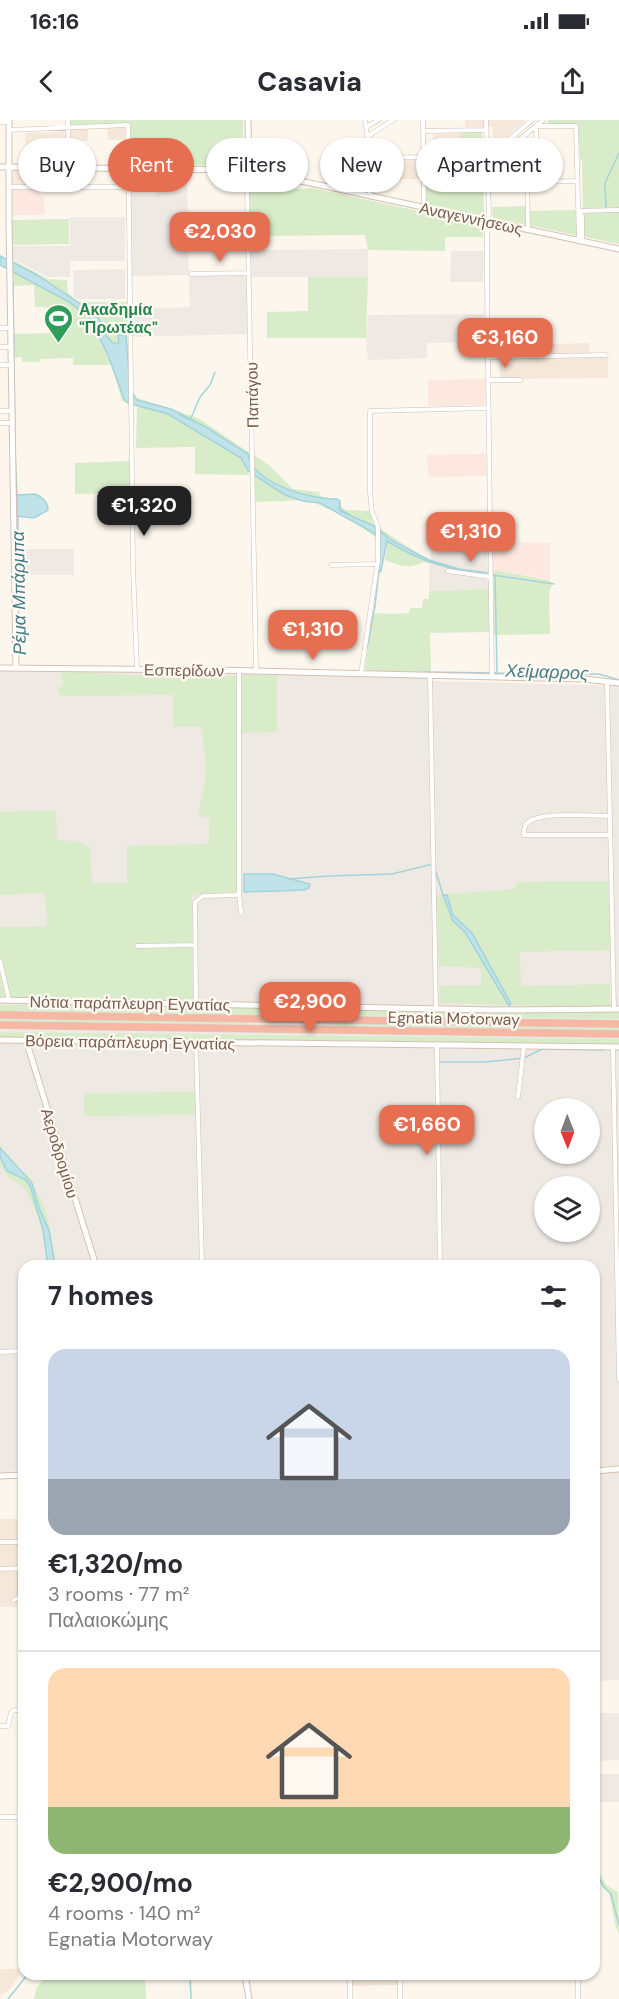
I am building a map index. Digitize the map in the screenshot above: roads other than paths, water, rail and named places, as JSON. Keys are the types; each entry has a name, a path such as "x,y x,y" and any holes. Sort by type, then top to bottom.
{"highway":[{"name":"Egnatia Motorway","path":"0,1015 619,1024"},
{"name":"Egnatia Motorway","path":"0,1025 619,1034"}],"street":[{"path":"68,120 68,138"},
{"name":"Παπάγου","path":"248,120 248,138"},
{"path":"366,120 368,136 393,120"},
{"path":"366,128 378,120"},
{"path":"423,120 423,138"},
{"path":"486,120 487,138"},
{"path":"511,138 532,120"},
{"path":"522,138 543,120"},
{"path":"0,122 9,121 10,130 9,270 16,668"},
{"path":"10,130 128,125 128,138"},
{"path":"536,126 577,127 579,211 582,216 580,241"},
{"path":"536,126 536,138"},
{"path":"423,131 487,129"},
{"name":"Αναγεννήσεως","path":"0,167 18,167"},
{"path":"563,181 578,181"},
{"name":"Αναγεννήσεως","path":"308,183 619,249"},
{"path":"9,187 108,187"},
{"path":"128,192 133,405 133,568 137,669"},
{"name":"Παπάγου","path":"247,192 256,671"},
{"path":"370,192 370,196"},
{"path":"424,192 424,208"},
{"path":"488,192 489,222 486,237 492,678"},
{"path":"527,192 528,230"},
{"path":"579,211 619,210"},
{"path":"191,274 249,273"},
{"path":"0,328 11,328"},
{"path":"0,347 12,347"},
{"path":"488,357 606,355"},
{"path":"0,365 12,365"},
{"path":"489,380 521,380"},
{"path":"361,674 377,564 378,537 378,527 372,512 371,501 370,411 489,408"},
{"path":"0,411 12,411"},
{"path":"0,423 12,423"},
{"path":"332,565 377,564"},
{"path":"448,571 490,577"},
{"name":"Εσπερίδων","path":"0,668 430,675 591,679 619,683"},
{"path":"239,671 239,893 241,913"},
{"path":"430,675 436,1009"},
{"path":"607,681 616,1009"},
{"path":"610,816 544,816 530,821 524,828 524,835 610,835"},
{"path":"196,1004 194,908 196,900 203,896 239,893"},
{"path":"137,946 195,945"},
{"path":"0,961 9,1000"},
{"name":"Νότια παράπλευρη Εγνατίας","path":"0,1000 436,1009 616,1009"},
{"name":"Βόρεια παράπλευρη Εγνατίας","path":"0,1040 616,1047"},
{"name":"Αεροδρομίου","path":"26,1040 94,1260"},
{"path":"196,1043 202,1260"},
{"path":"437,1046 441,1260"},
{"path":"518,1097 524,1046"},
{"path":"616,1047 619,1379"},
{"path":"0,1352 18,1351"},
{"path":"600,1470 619,1469"},
{"path":"0,1476 18,1475"},
{"path":"0,1542 18,1542"},
{"path":"0,1569 18,1568"},
{"path":"14,1600 18,1598"},
{"path":"0,1726 8,1726 11,1713 18,1710"},
{"path":"0,1817 18,1817"},
{"path":"246,1980 249,1999"},
{"path":"350,1980 350,1999"},
{"path":"400,1980 400,1999"},
{"path":"578,1980 578,1999"}],"water":[{"path":"0,256 37,275 97,315 107,337 113,343 119,343 118,335 126,335 130,389 137,400 171,409 206,427 248,454 252,465 272,482 314,497 337,499 340,501 340,511 376,527 391,540 429,560 459,569 488,573 461,570 435,564 387,541 381,571 378,573 379,536 320,503 303,501 285,495 248,471 241,458 168,414 128,403 124,399 108,355 90,318 69,302 0,265"},
{"path":"35,494 44,500 48,510 34,518 17,516 17,495"},
{"path":"244,874 273,874 310,884 309,888 304,890 244,892"},
{"path":"443,895 447,895 453,915 472,933 511,1004 509,1006 465,932 453,921"},
{"path":"0,1148 32,1183 39,1208 49,1230 54,1260 47,1260 43,1230 30,1186 26,1180 7,1171 0,1157"}],"waterway":[{"path":"606,208 605,183 619,153"},
{"name":"Ρέμα Μπάρμπα","path":"13,284 15,441"},
{"path":"191,418 215,372"},
{"path":"180,415 195,422"},
{"name":"Ρέμα Μπάρμπα","path":"15,451 17,495"},
{"path":"338,508 350,515"},
{"name":"Ρέμα Μπάρμπα","path":"18,516 18,646"},
{"name":"Ρέμα Μπάρμπα","path":"367,648 379,570"},
{"path":"493,575 554,584"},
{"name":"Χείμαρρος","path":"495,575 497,673 599,674 619,680"},
{"path":"424,672 497,673"},
{"name":"Ρέμα Μπάρμπα","path":"289,879 392,874 433,864"},
{"name":"Ρέμα Μπάρμπα","path":"435,869 443,895"},
{"name":"Ρέμα Μπάρμπα","path":"439,1062 485,1062 524,1058 542,1049 604,1050"},
{"name":"Ρέμα Μπάρμπα","path":"600,1880 611,1894 619,1925"},
{"path":"8,1999 23,1980"},
{"path":"190,1980 191,1999"}],"place":[{"name":"Ακαδημία \"Πρωτέας\"","path":"58,344"}]}
